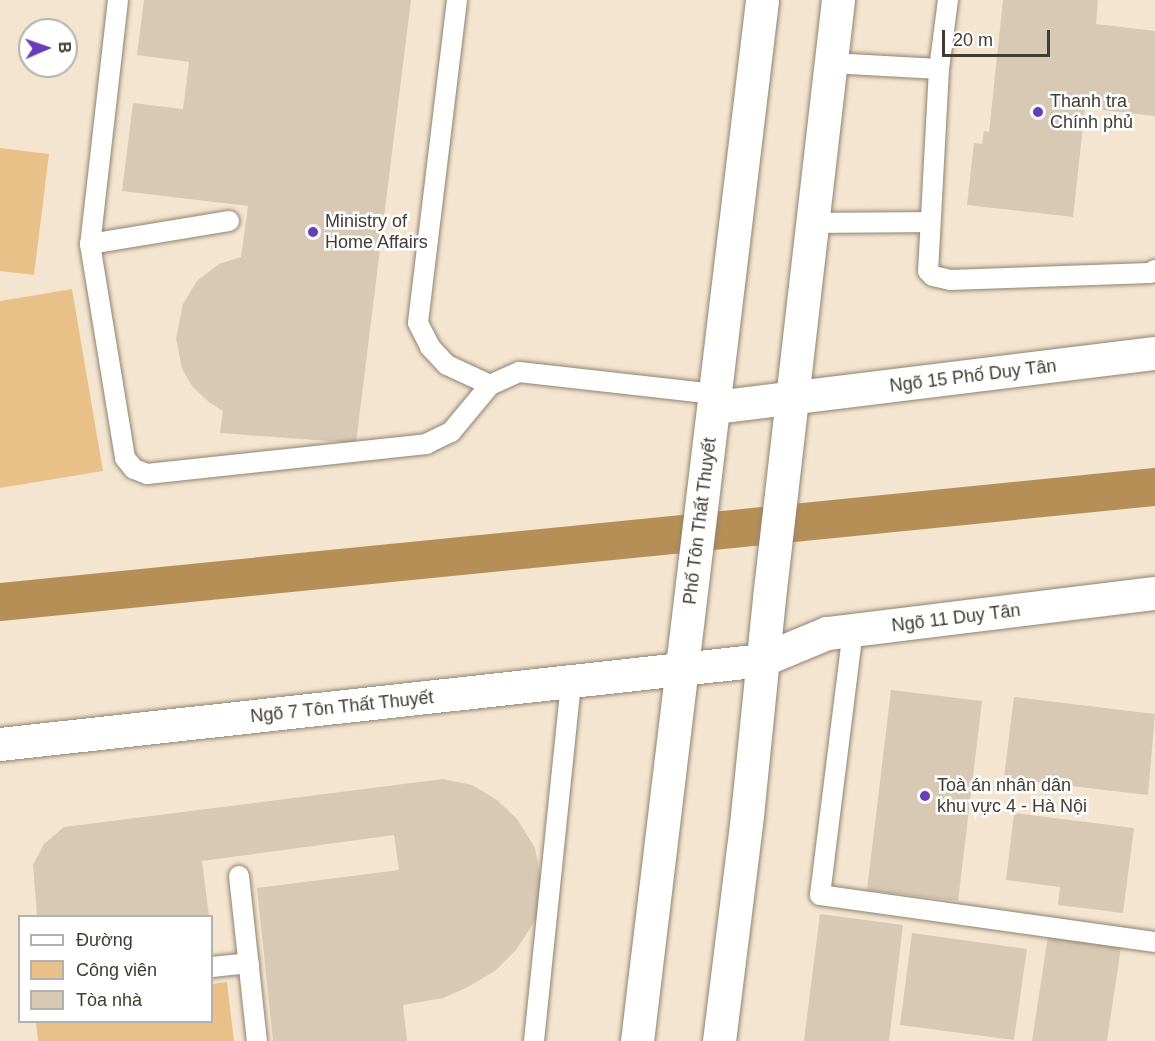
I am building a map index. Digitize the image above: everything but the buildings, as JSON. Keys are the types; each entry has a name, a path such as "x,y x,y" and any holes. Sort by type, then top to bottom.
{"main road":[{"name":"Phố Tôn Thất Thuyết","path":"637,1041 762,0"},
{"path":"719,1041 747,815 762,660 838,0"},
{"name":"Ngõ 15 Phố Duy Tân","path":"714,400 792,399 1155,353"},
{"name":"Ngõ 11 Duy Tân","path":"683,669 762,660 827,633 1155,593"},
{"name":"Ngõ 7 Tôn Thất Thuyết","path":"0,744 683,669"}],"lane":[{"path":"118,0 90,244 125,458 134,470 147,474 426,444 451,432 490,385 519,372 714,400"},
{"path":"457,0 418,324 430,347 447,365 490,385"},
{"path":"948,0 939,69 928,271 939,279 1150,273 1155,270"},
{"path":"831,63 939,69"},
{"path":"90,244 229,221"},
{"path":"813,224 930,222"},
{"path":"853,630 820,895 1155,942"},
{"path":"534,1041 571,683"},
{"path":"239,876 257,1041"},
{"path":"213,967 249,963"}],"green space":[{"path":"0,148 49,154 34,275 0,271"},
{"path":"72,289 103,471 0,488 0,301"},
{"path":"227,982 234,1041 38,1041 36,1023 213,1023 213,984"}],"waterway":[{"path":"0,602 1155,487"}],"place":[{"name":"Thanh tra Chính phủ","path":"1038,112"},
{"name":"Ministry of Home Affairs","path":"313,232"},
{"name":"Toà án nhân dân khu vực 4 - Hà Nội","path":"925,796"}]}
